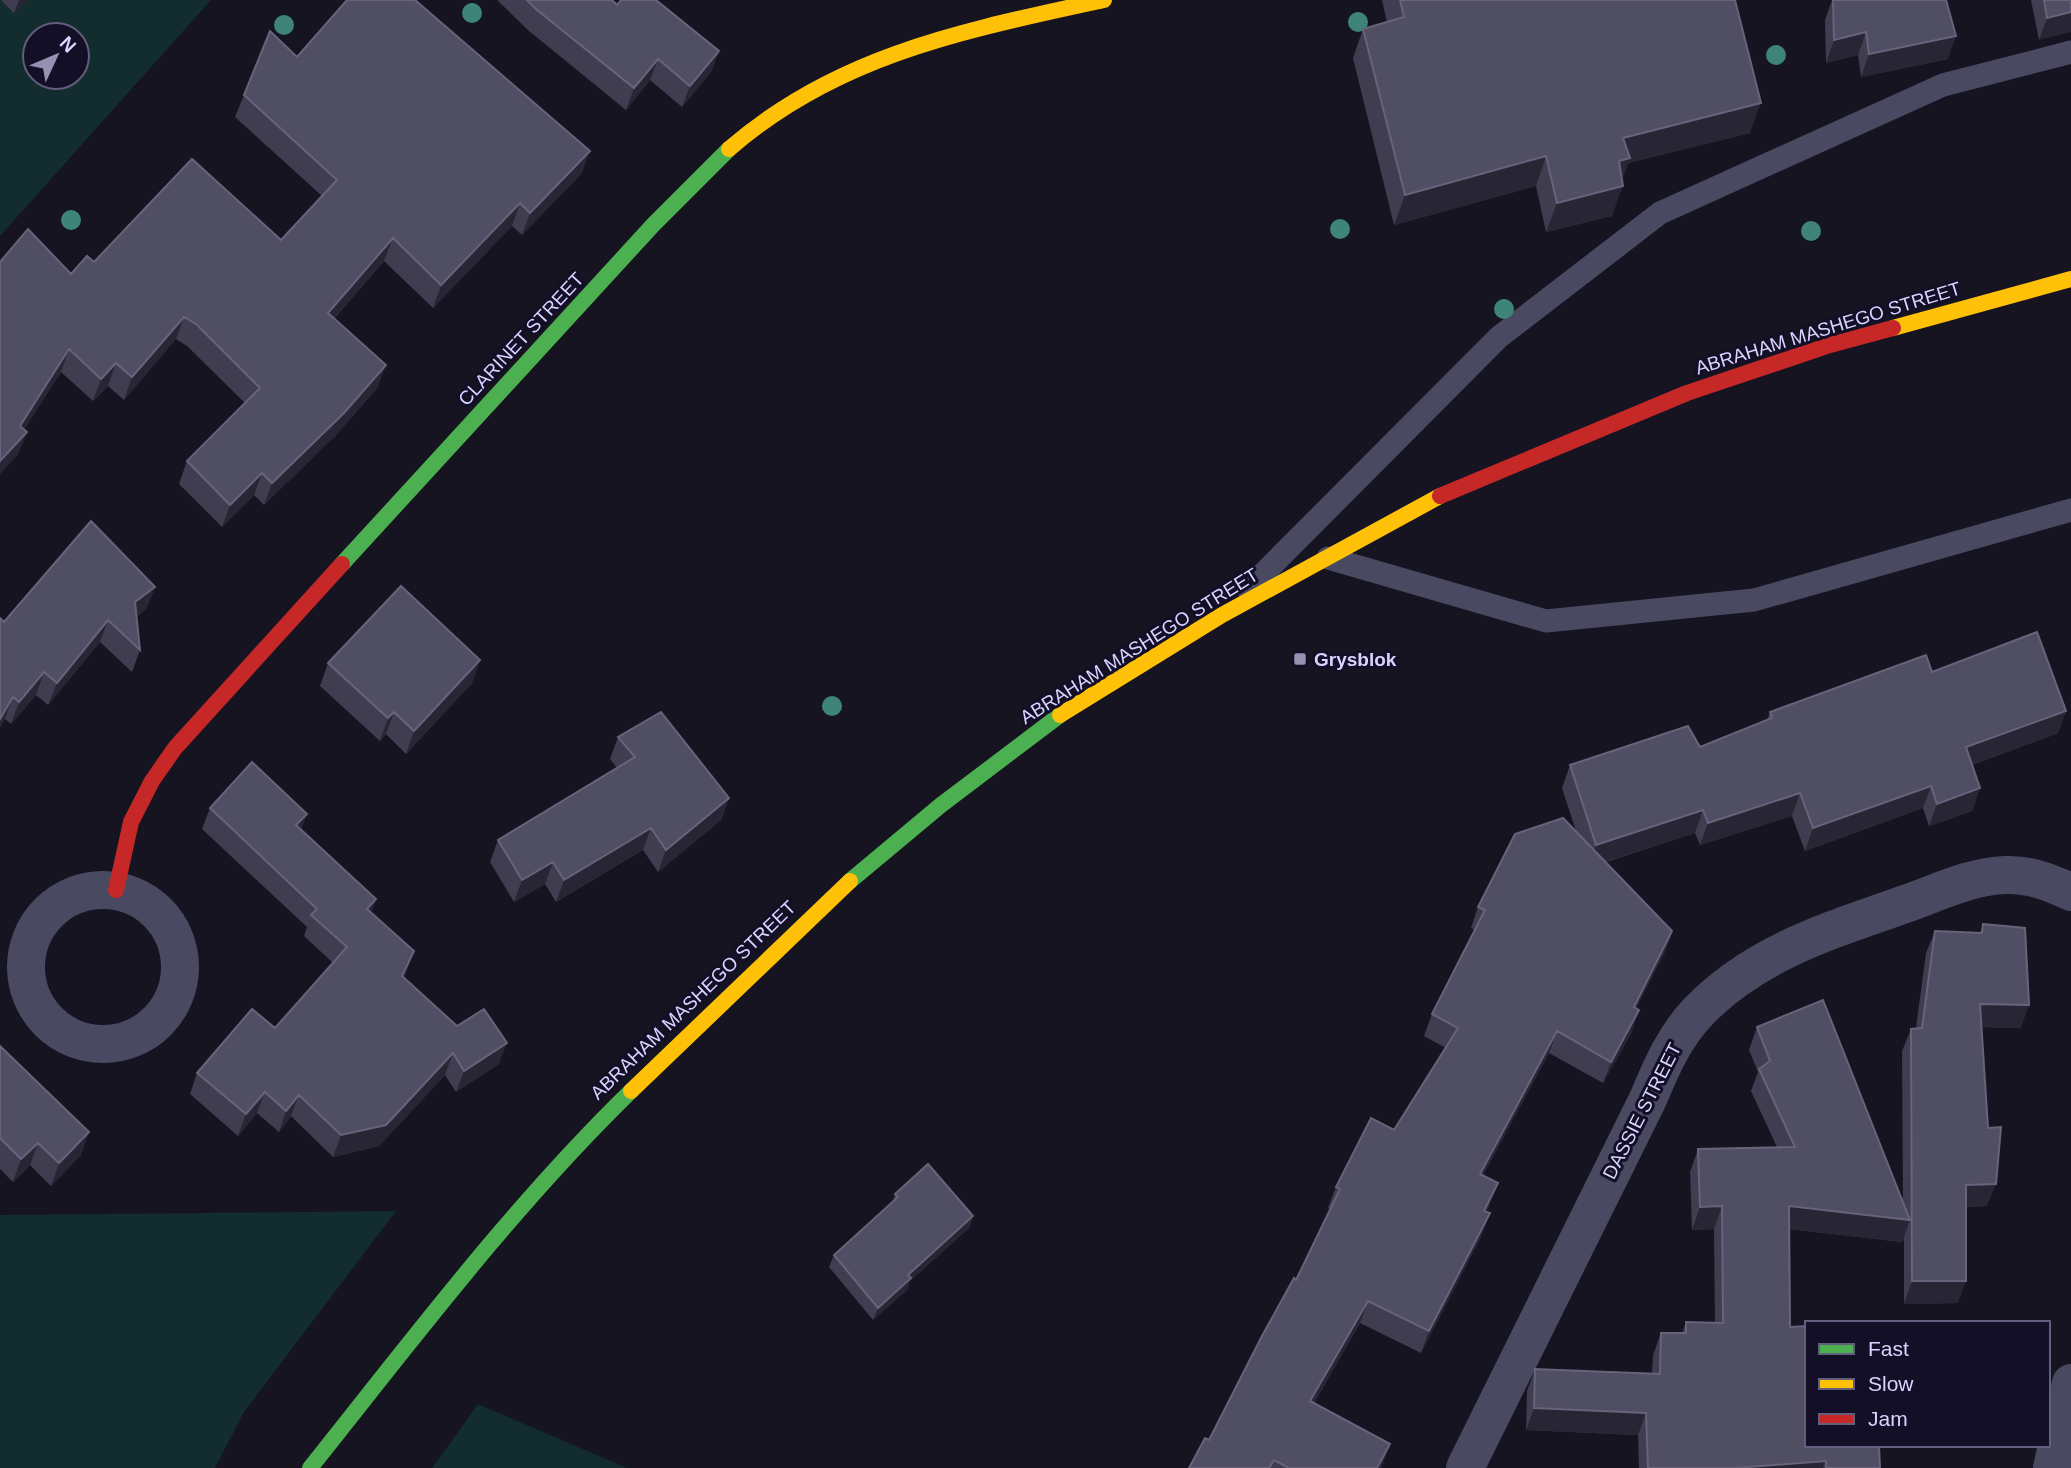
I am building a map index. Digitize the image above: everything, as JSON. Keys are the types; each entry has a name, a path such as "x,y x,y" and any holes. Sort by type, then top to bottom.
{"main road":[{"name":"CLARINET STREET","path":"116,890 131,822 152,781 176,748 483,410 678,201 749,130 815,87 867,62 934,41 1099,1"},
{"name":"ABRAHAM MASHEGO STREET","path":"310,1468 441,1303 572,1148 825,901 941,805 1060,715 1222,615 1422,505 1687,393 1830,345 2071,279"}],"street":[{"name":"DASSIE STREET","path":"1465,1468 1648,1099 1665,1057 1697,1013 1746,971 1788,946 1964,883 2004,875 2042,878 2071,892"},
{"path":"116,890 148,903 164,920 172,929 182,962 176,996 156,1025 126,1042 91,1044 59,1031 35,1005 25,972 30,937 51,908 81,892 116,890"},
{"path":"2052,1468 2071,1383"}],"lane":[{"path":"1222,615 1499,337 1660,213 1944,85 2071,52"},
{"path":"1328,558 1546,621 1754,600 2071,510"}],"green space":[{"path":"0,0 211,0 0,236"},
{"path":"396,1211 244,1412 215,1468 0,1468 0,1215"},
{"path":"478,1404 627,1468 432,1468"}],"building":[{"path":"347,0 415,0 590,151 530,213 520,203 441,285 393,238 328,313 386,365 344,413 272,483 262,473 230,505 187,461 260,388 196,324 184,317 132,377 116,363 101,379 69,349 20,426 27,432 0,461 0,262 28,229 71,274 87,256 94,262 192,159 281,240 337,180 244,95 270,31 297,57"},
{"path":"527,0 612,0 617,5 621,0 656,0 719,51 690,86 658,59 634,88"},
{"path":"1400,0 1735,0 1761,103 1623,138 1630,158 1619,161 1623,186 1557,203 1546,156 1405,195 1363,29 1404,17"},
{"path":"1833,0 1946,0 1956,36 1869,54 1866,32 1834,40"},
{"path":"2044,0 2071,0 2071,12 2047,18"},
{"path":"91,521 155,587 135,602 140,650 108,620 57,683 44,672 19,702 13,697 0,719 0,618 4,622"},
{"path":"401,586 480,660 414,731 394,712 388,718 328,663"},
{"path":"2037,632 2066,711 1966,747 1980,788 1937,804 1931,786 1813,828 1800,793 1708,823 1703,810 1596,845 1570,765 1688,726 1700,747 1772,718 1770,712 1926,655 1932,672"},
{"path":"661,712 729,798 666,850 651,828 564,880 553,862 522,880 498,840 635,757 618,737"},
{"path":"252,762 307,814 296,825 376,899 367,909 414,951 402,976 457,1026 484,1009 507,1043 464,1071 453,1053 386,1125 341,1135 299,1095 286,1111 265,1092 246,1114 197,1073 252,1009 275,1028 347,947 311,915 317,909 210,808"},
{"path":"1563,818 1672,931 1634,1007 1639,1010 1611,1062 1557,1031 1480,1174 1498,1183 1484,1211 1490,1213 1429,1331 1368,1301 1310,1401 1390,1444 1377,1468 1289,1468 1274,1460 1269,1468 1189,1468 1205,1438 1209,1440 1262,1336 1294,1278 1296,1280 1340,1189 1336,1187 1371,1118 1394,1130 1458,1028 1432,1014 1485,910 1478,907 1515,834"},
{"path":"1983,924 2025,928 2029,1005 1980,1004 1988,1128 2001,1127 1996,1184 1966,1185 1966,1281 1912,1281 1911,1029 1922,1028 1935,931 1982,933"},
{"path":"1823,1000 1910,1220 1789,1206 1790,1327 1805,1326 1805,1447 1879,1447 1880,1468 1826,1468 1826,1461 1736,1468 1648,1468 1646,1413 1534,1408 1535,1369 1660,1374 1661,1333 1686,1333 1686,1322 1723,1323 1722,1206 1700,1207 1698,1149 1795,1147 1759,1069 1770,1061 1757,1027"},
{"path":"0,1046 89,1132 59,1163 38,1143 21,1159 0,1138"},
{"path":"928,1164 973,1216 908,1275 911,1278 878,1308 834,1255 898,1197 895,1194"}],"traffic: fast":[{"path":"342,564 653,225 729,149"},
{"path":"850,881 941,805 1060,715"},
{"path":"310,1468 505,1227 631,1091"}],"traffic: slow":[{"path":"729,149 771,117 814,90 859,68 954,35 1104,0"},
{"path":"1893,328 2071,279"},
{"path":"1060,715 1222,615 1440,496"},
{"path":"631,1091 850,881"}],"traffic: jam":[{"path":"1440,496 1687,393 1830,345 1893,328"},
{"path":"116,890 131,822 152,781 175,748 342,564"}],"place":[{"name":"Grysblok","path":"1300,659"}]}
